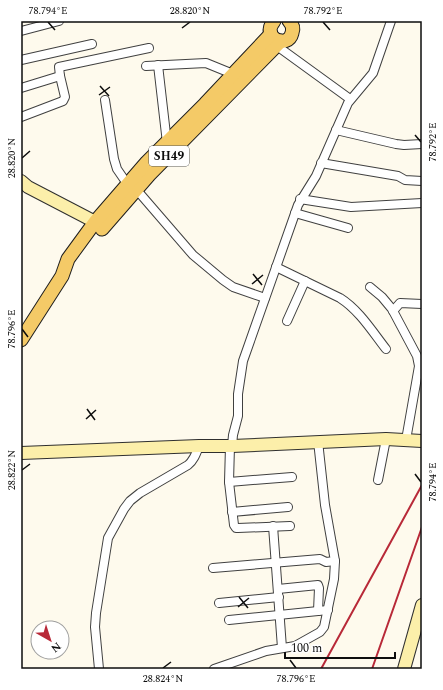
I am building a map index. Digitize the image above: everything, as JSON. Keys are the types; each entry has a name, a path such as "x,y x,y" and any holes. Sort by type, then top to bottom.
{"main road":[{"path":"272,25 274,39 279,44 292,36 293,29 290,21"},
{"name":"SH49","path":"21,340 62,276 68,259 132,187 147,162 233,74 272,25"},
{"name":"SH49","path":"132,187 149,175 279,44"}],"street":[{"path":"21,31 59,21"},
{"path":"290,526 236,528 234,525 228,482 231,446 238,416 238,394 244,361 300,199 312,183 345,108 373,73 391,21"},
{"path":"21,60 92,44"},
{"path":"279,44 350,100"},
{"path":"21,117 64,100 65,97 59,68 61,66 149,48"},
{"path":"146,66 206,63 233,74"},
{"path":"158,65 167,143"},
{"path":"21,88 60,76"},
{"path":"105,100 114,159 117,169 193,255 228,284 265,298"},
{"path":"336,130 396,144 422,144"},
{"path":"321,163 398,176 405,180 422,181"},
{"path":"21,181 28,187 99,224"},
{"path":"300,199 351,207 422,203"},
{"path":"295,213 348,228"},
{"path":"276,267 340,298 348,304 386,349"},
{"path":"287,321 305,281"},
{"path":"370,287 382,297 393,311 417,356 419,366 418,375 406,440"},
{"path":"393,311 400,303 422,304"},
{"path":"378,480 386,439"},
{"path":"21,454 318,441 386,439 422,441"},
{"path":"214,669 266,651 295,646 320,632 324,627 334,579 335,561 325,505 318,441"},
{"path":"99,669 95,627 108,538 130,501 140,493 188,465 195,456 199,446"},
{"path":"228,482 292,477"},
{"path":"232,512 288,507"},
{"path":"274,526 282,648"},
{"path":"212,568 320,559 326,562 335,561"},
{"path":"219,603 318,585 318,611"},
{"path":"404,669 422,604"},
{"path":"229,620 328,610"}],"railway":[{"path":"321,669 422,485"},
{"path":"372,669 422,527"}]}
